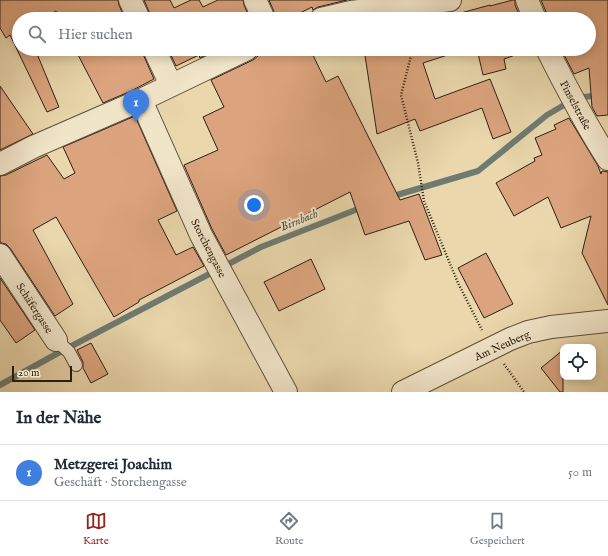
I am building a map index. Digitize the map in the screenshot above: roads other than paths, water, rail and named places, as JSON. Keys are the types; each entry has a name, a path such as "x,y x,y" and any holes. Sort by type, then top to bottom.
{"street":[{"path":"130,0 136,12"},
{"path":"255,0 261,12"},
{"path":"351,12 450,0"},
{"path":"527,0 531,12"},
{"path":"157,56 171,85"},
{"path":"0,164 33,147 141,100 232,56"},
{"name":"Pinselstraße","path":"551,56 589,128 608,159"},
{"name":"Storchengasse","path":"141,100 214,260 286,392"},
{"name":"Schäfergasse","path":"0,255 63,346"},
{"name":"Am Neuberg","path":"403,392 528,332 543,328 608,321"}],"lane":[{"path":"63,346 76,365"}],"waterway":[{"name":"Birnbach","path":"390,197 478,171 547,115 576,98 608,94"},
{"name":"Birnbach","path":"0,385 261,247 363,207"}],"place":[{"name":"Metzgerei Joachim","path":"136,122"}]}
